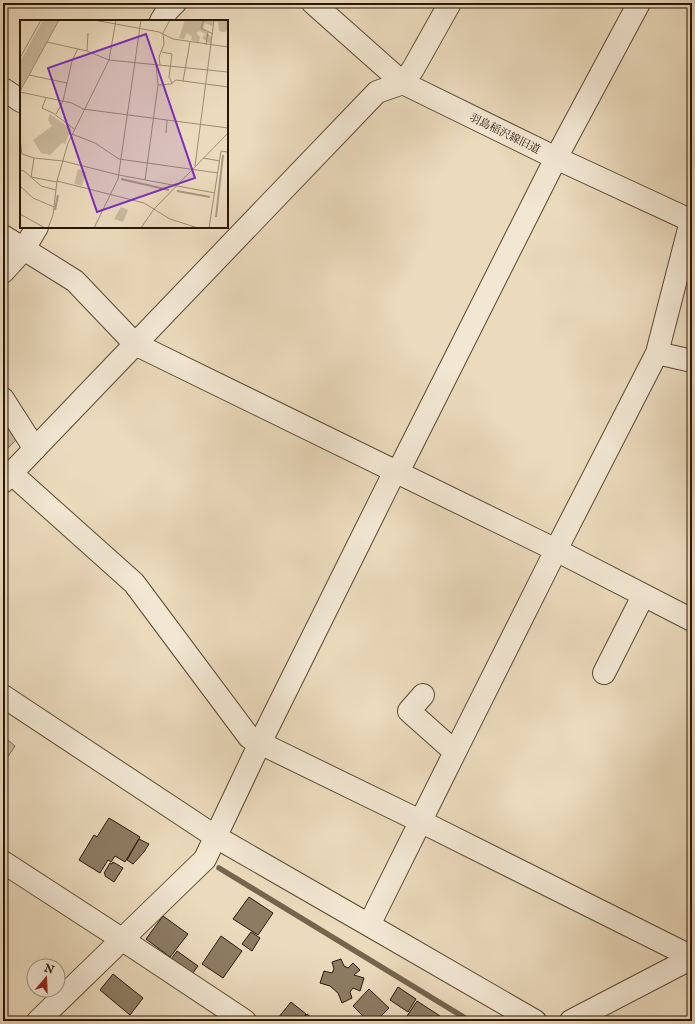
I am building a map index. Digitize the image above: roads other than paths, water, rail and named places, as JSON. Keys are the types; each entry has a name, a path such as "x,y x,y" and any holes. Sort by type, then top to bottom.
{"street":[{"path":"162,20 167,11 175,3"},
{"name":"羽島稲沢線旧道","path":"313,3 403,83 556,158 691,221"},
{"path":"450,3 413,69 403,83 377,92 7,478 134,583 248,736 692,958"},
{"path":"38,1021 205,859 260,743 390,481 402,464 556,158 639,3"},
{"path":"3,89 20,100"},
{"path":"369,925 556,550 657,353 691,221"},
{"path":"3,272 24,249 36,228"},
{"path":"3,236 75,281 135,344 556,550 692,620"},
{"path":"657,353 692,361"},
{"path":"3,399 35,449"},
{"path":"604,673 643,596"},
{"path":"423,695 409,711 455,752"},
{"path":"3,696 216,837 534,1021"},
{"path":"3,862 245,1021"},
{"path":"571,1021 692,958"}],"waterway":[{"path":"219,868 470,1021"}]}
